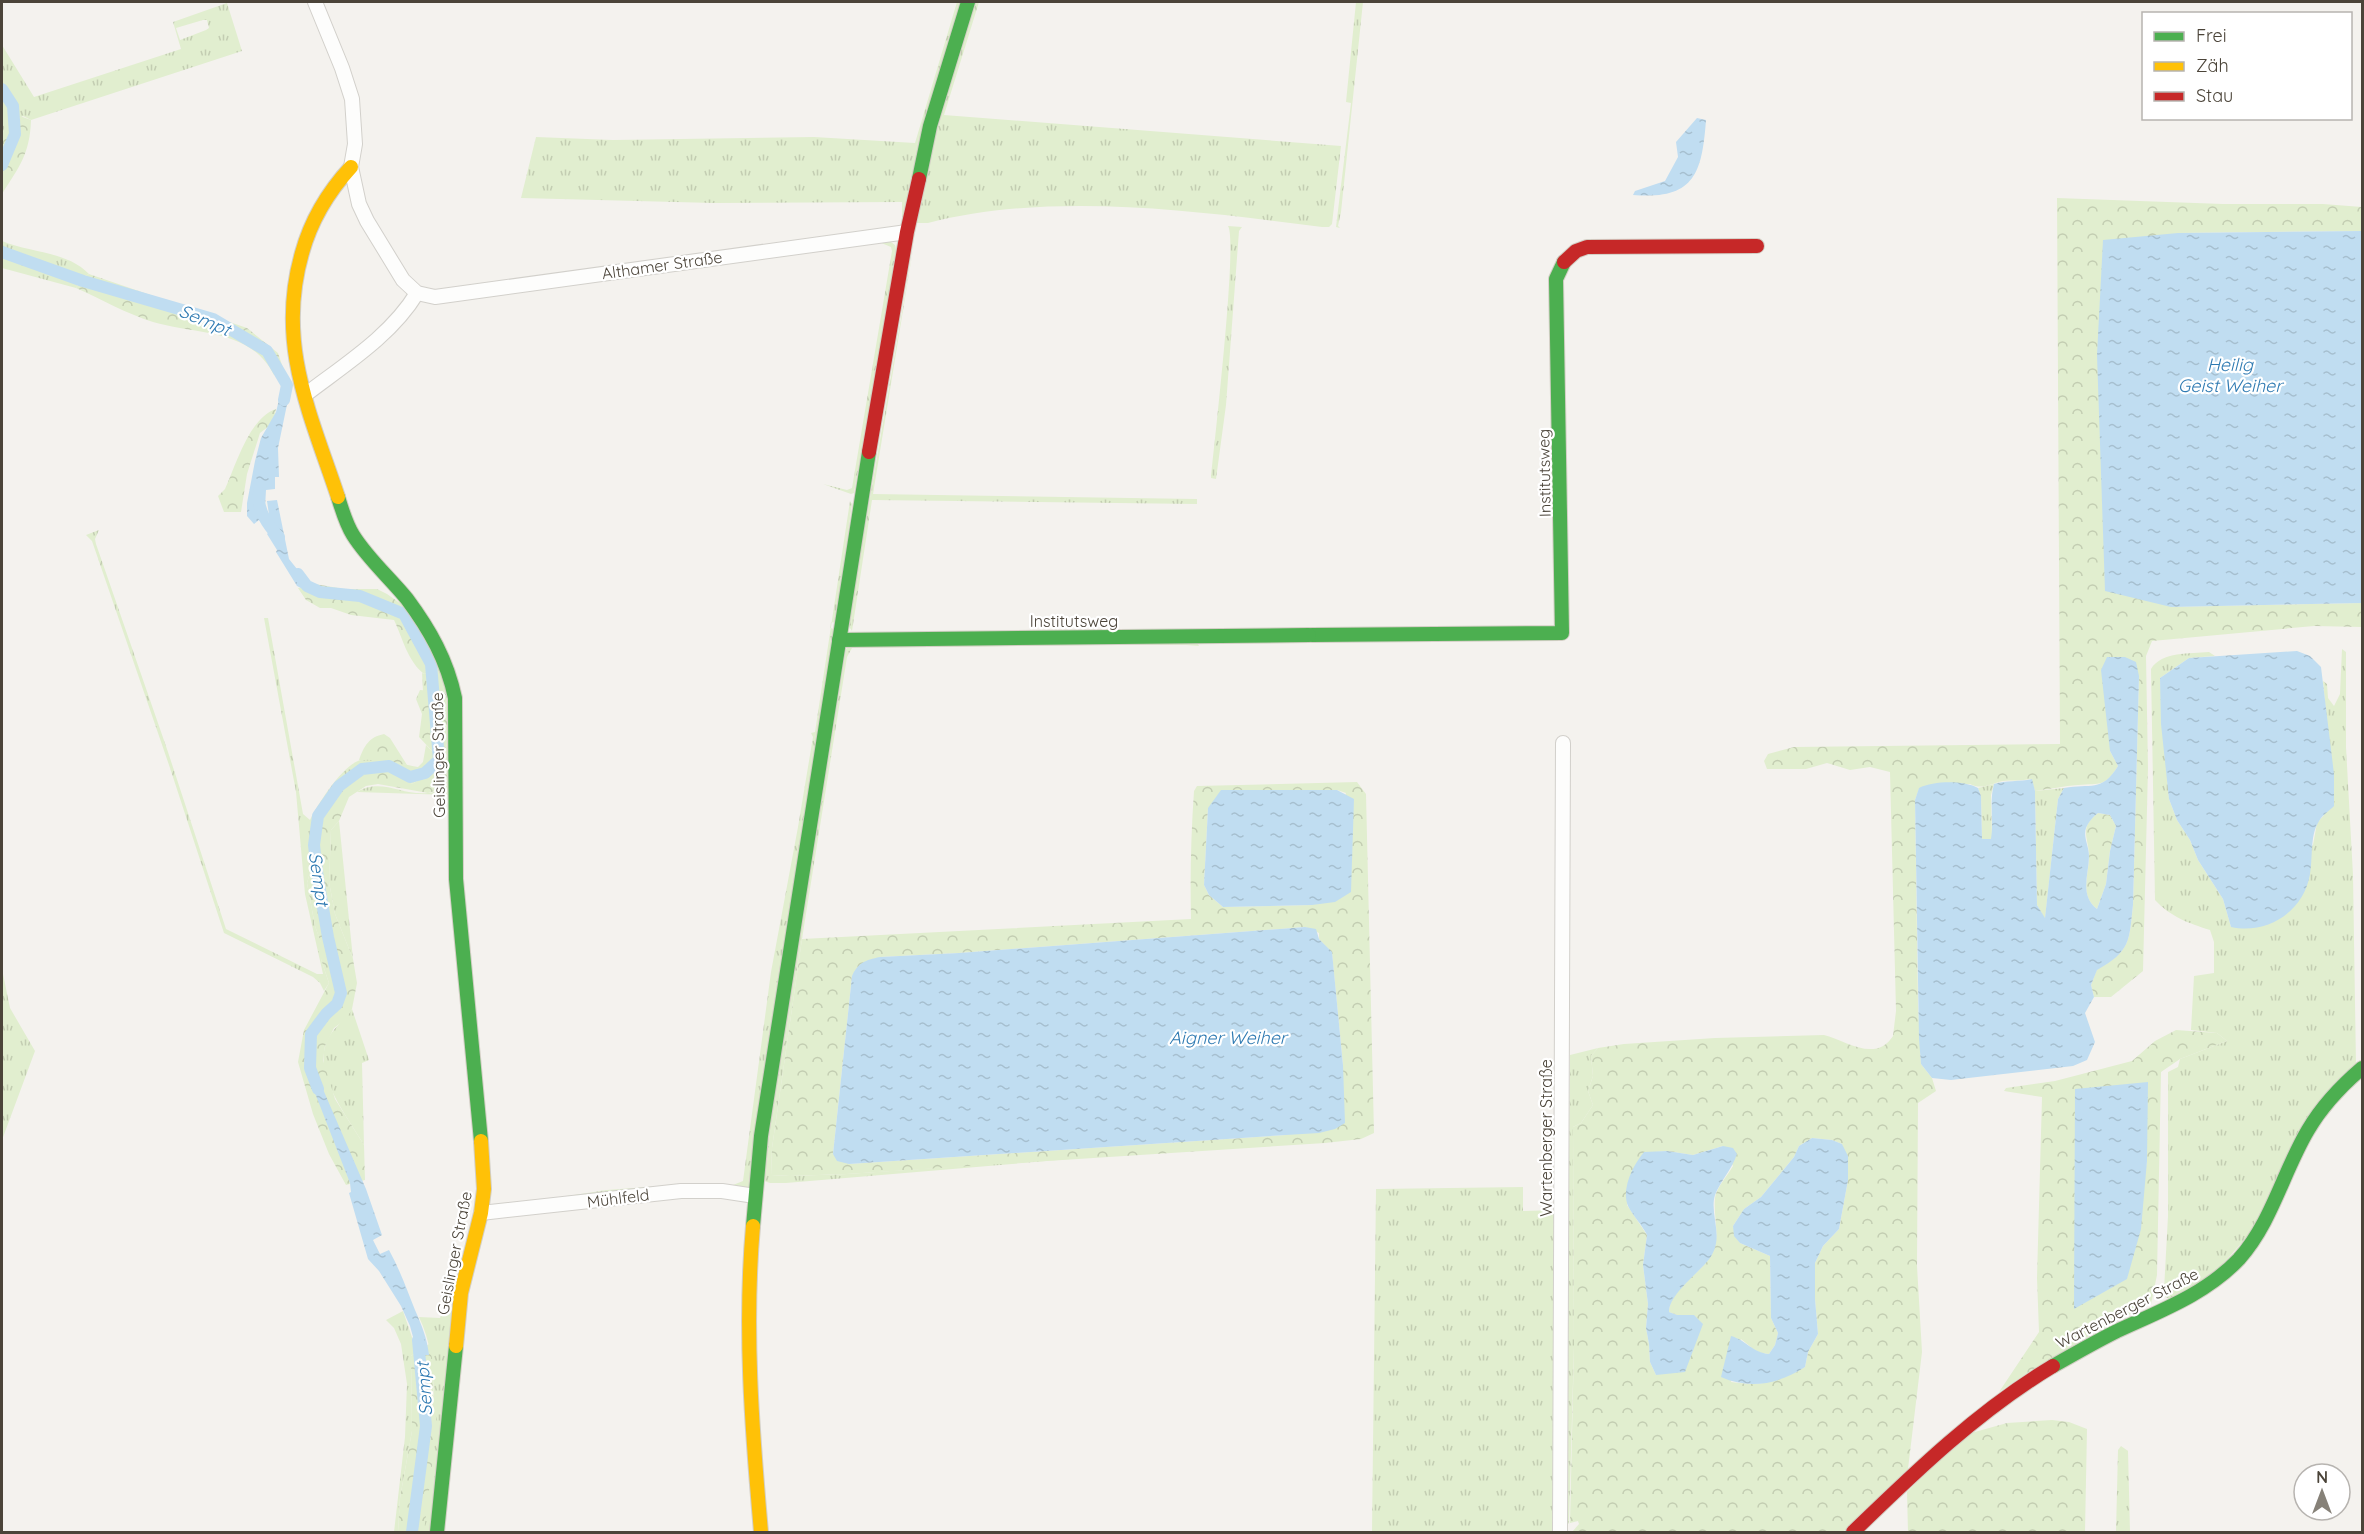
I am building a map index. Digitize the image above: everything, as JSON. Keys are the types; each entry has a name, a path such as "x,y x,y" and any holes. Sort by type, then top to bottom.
{"street":[{"path":"305,394 360,353 408,309 417,293 403,280 359,204 351,167 355,144 352,99 315,2"},
{"path":"761,1533 752,1432 749,1303 761,1136 839,639 907,232 930,126 968,2"},
{"name":"Geislinger Straße","path":"351,167 343,174 314,219 300,258 292,313 292,332 305,394 353,537 416,609 431,632 452,676 455,698 456,879 483,1152 484,1189 481,1213 461,1293 436,1533"},
{"name":"Althamer Straße","path":"417,293 435,297 907,232"},
{"name":"Institutsweg","path":"839,639 1562,633 1556,279 1558,271 1575,251 1587,246 1757,246"},
{"name":"Wartenberger Straße","path":"1560,1533 1563,743"},
{"name":"Wartenberger Straße","path":"1853,1533 1914,1473 2001,1399 2083,1348 2177,1304 2226,1272 2239,1259 2262,1227 2312,1123 2335,1092 2362,1068"},
{"name":"Mühlfeld","path":"481,1213 681,1191 722,1191 755,1196"}],"green space":[{"path":"957,2 963,2 902,224 902,202 714,203 521,198 536,137 613,140 814,137 915,143"},
{"path":"974,2 979,2 944,115 1341,146 1332,224 1329,227 1322,227 1175,210 1074,206 975,213 928,223 917,223 923,178"},
{"path":"1356,2 1363,2 1338,226 1340,228 1336,227 1351,103 1346,102"},
{"path":"227,3 242,51 31,120 23,116 5,127 2,136 2,45 34,97 181,49 173,22","holes":["207,20 209,28 180,40 176,28"]},
{"path":"9,112 31,120 30,132 22,160 2,194 2,136"},
{"path":"2057,198 2223,204 2323,204 2362,207 2362,231 2178,233 2171,607 2362,603 2362,627 2314,626 2152,641 2146,656 2148,768 2143,971 2111,997 2094,997 2091,985 2097,969 2108,963 2122,950 2129,936 2133,905 2139,676 2110,751 2118,766 2106,781 2035,791 2031,779 2003,781 1982,786 1970,784 1919,789 1915,800 1921,1064 1932,1078 1936,1091 1918,1103 1917,1266 1922,1352 1908,1469 1843,1532 1572,1532 1579,1524 1578,1521 1570,1523 1574,1346 1573,1127 1581,1123 1593,1105 1588,1091 1593,1076 1591,1056 1598,1048 1624,1044 1715,1038 1824,1035 1853,1046 1876,1049 1887,1043 1893,1036 1896,1011 1890,772 1870,767 1850,770 1827,763 1806,769 1767,769 1764,761 1768,754 1794,747 2060,744","holes":["1812,1138 1832,1140 1842,1144 1848,1180 1839,1229 1823,1246 1815,1263 1818,1334 1808,1352 1805,1367 1770,1382 1753,1384 1731,1382 1741,1339 1758,1353 1769,1354 1775,1345 1778,1333 1771,1318 1770,1256 1740,1243 1733,1226 1744,1209 1761,1197 1794,1157 1799,1146","1723,1146 1733,1166 1715,1198 1716,1243 1714,1250 1679,1290 1670,1304 1669,1312 1677,1315 1694,1315 1656,1375 1650,1362 1646,1328 1648,1304 1643,1265 1647,1235 1627,1205 1644,1153 1667,1151 1693,1155"]},
{"path":"1228,226 1242,227 1239,231 1226,405 1216,479 1211,478 1228,303 1230,240"},
{"path":"915,237 873,494 1197,499 1197,504 872,500 852,631 848,625"},
{"path":"888,240 895,245 897,253 854,493 851,494 823,484 847,490 852,488 892,251 891,247 879,242"},
{"path":"2,241 70,261 89,274 83,277 76,288 2,268"},
{"path":"89,274 247,328 278,353 284,371 274,375 264,360 237,341 143,319 76,288 83,277"},
{"path":"276,409 273,423 260,433 247,474 241,512 224,512 218,496 225,489 244,443 258,422"},
{"path":"850,501 852,504 836,623 832,622"},
{"path":"99,530 95,539 96,544 226,929 317,974 323,974 305,894 296,792 264,618 268,618 303,814 310,820 332,786 354,763 375,759 418,767 423,762 426,745 435,754 444,751 448,739 449,697 444,692 423,691 422,673 438,668 438,655 450,693 451,707 450,795 357,792 375,786 418,793 434,792 442,789 450,773 447,764 412,784 394,771 355,771 333,785 321,821 317,848 307,883 315,926 321,942 321,959 329,983 324,991 313,977 224,933 92,541 86,535"},
{"path":"315,584 344,589 377,589 387,594 407,608 438,655 438,668 424,674 418,668 409,656 394,620 351,615 331,608 320,608 306,600 298,588"},
{"path":"831,628 835,629 750,1187 508,1205 607,1190 673,1185 733,1185 743,1181 771,972 798,827 813,737 811,733 815,732"},
{"path":"1152,644 852,648 847,657 802,939 772,1148 771,1175 847,1174 1082,1158 786,1183 764,1181 762,1170 846,649 849,646"},
{"path":"1175,644 1198,644 1199,646"},
{"path":"2342,649 2346,652 2346,747 2353,875 2356,1065 2253,1230 2214,1274 2170,1299 2165,1297 2164,1290 2168,1216 2168,1072 2178,1067 2180,1059 2227,1041 2217,1033 2191,1030 2194,976 2214,973 2214,942 2210,930 2180,919 2155,900 2151,669 2162,659 2177,654 2209,652 2215,656 2189,658 2160,678 2169,799 2198,860 2223,899 2231,927 2313,845 2317,823 2324,815 2327,724 2323,681 2327,684 2328,698 2334,706 2340,694"},
{"path":"420,690 444,692 449,698 447,745 444,751 435,754 419,737 422,714 416,699"},
{"path":"384,734 390,738 407,765 359,760 368,743 374,737"},
{"path":"448,763 450,773 442,789 428,793 378,784 366,786 349,797 339,821 331,830 329,882 335,914 353,959 357,983 352,1009 346,1019 334,1028 325,1046 323,1060 335,1099 364,1145 365,1180 346,1185 329,1154 313,1114 298,1062 304,1030 329,983 321,959 321,943 315,926 307,883 317,848 321,821 333,785 344,776 355,771 394,771 412,784"},
{"path":"1357,782 1366,794 1374,1133 1361,1139 1325,1143 847,1174 771,1175 772,1148 802,939 1191,919 1192,823 1194,791 1197,786","holes":["1326,790 1346,793 1312,905 1223,907 1209,895 1204,885 1208,808","1305,927 1319,933 1319,939 1332,953 1343,1065 1286,1135 849,1164 833,1154 852,976 880,957"]},
{"path":"1994,784 1991,795 1992,839 1982,839 1981,796 1978,788"},
{"path":"2064,788 2058,799 2045,919 2037,905 2035,791"},
{"path":"2098,813 2110,815 2116,826 2106,884 2097,909 2088,897 2086,884 2089,856 2086,828"},
{"path":"339,821 353,959 335,914 329,882 331,830"},
{"path":"2,969 10,1008 35,1051 2,1140"},
{"path":"352,1009 369,1060 362,1063 364,1145 329,1085 323,1059 327,1041"},
{"path":"2176,1030 2217,1033 2227,1041 2180,1059 2161,1072 2157,1275 2151,1304 2074,1345 1999,1392 2039,1332 2037,1278 2042,1097 2004,1091 2006,1088 2055,1081 2132,1061 2155,1041","holes":["2147,1082 2147,1161 2127,1278 2074,1308"]},
{"path":"1598,1048 1591,1056 1593,1076 1588,1091 1593,1105 1581,1123 1573,1127 1574,1346 1569,1524 1566,1521 1566,1469 1570,1055"},
{"path":"1523,1187 1523,1211 1558,1210 1553,1532 1372,1532 1376,1189"},
{"path":"455,1305 431,1532 424,1532 433,1381 427,1337 419,1317 440,1318 443,1308"},
{"path":"403,1311 417,1352 411,1356 412,1431 400,1498 398,1532 394,1532 405,1437 407,1384 401,1344 394,1328 386,1320"},
{"path":"429,1344 433,1363 433,1394 437,1425 424,1532 398,1532 400,1498 412,1431 411,1356"},
{"path":"2052,1420 2069,1422 2087,1429 2085,1532 1908,1532 1907,1492 1964,1435 2007,1423"},
{"path":"2121,1446 2128,1451 2130,1532 2116,1532 2118,1450"}],"water":[{"path":"1697,118 1706,120 1702,155 1691,179 1670,193 1633,195 1635,191 1665,181 1678,157 1676,142"},
{"name":"Heilig Geist Weiher","path":"2362,231 2362,603 2171,607 2105,591 2097,355 2103,240 2178,233"},
{"path":"289,383 290,390 278,448 279,477 275,477 275,489 266,490 265,508 262,504 259,506 259,517 271,528 267,501 277,500 289,559 309,584 303,589 297,586 276,552 267,534 269,532 259,520 254,524 247,516 247,503 261,438 276,412 283,384"},
{"path":"2297,651 2310,656 2321,667 2334,774 2334,806 2321,818 2315,828 2310,874 2300,899 2292,909 2271,924 2245,929 2231,927 2223,899 2198,860 2169,799 2161,724 2160,678 2189,658"},
{"path":"2107,657 2125,657 2136,662 2139,676 2133,905 2126,944 2116,957 2097,970 2091,985 2094,997 2085,1013 2095,1042 2087,1060 2073,1066 1951,1080 1932,1078 1921,1064 1919,1039 1915,800 1919,788 1948,782 1978,788 1981,796 1982,839 1991,839 1994,784 2032,779 2035,791 2037,905 2045,918 2058,799 2064,788 2101,784 2118,766 2110,751 2101,670","holes":["2098,813 2110,815 2116,826 2106,884 2097,909 2091,903 2087,891 2089,856 2085,831 2090,821"]},
{"path":"1221,790 1337,790 1354,799 1351,892 1335,902 1312,905 1223,907 1209,895 1204,885 1208,808"},
{"name":"Aigner Weiher","path":"1305,927 1316,929 1319,939 1332,952 1343,1065 1345,1123 1335,1129 1319,1133 849,1164 837,1161 833,1154 852,976 857,968 866,961 880,957"},
{"path":"316,1073 366,1189 382,1235 373,1240 380,1254 389,1250 393,1258 422,1327 429,1355 418,1355 410,1326 401,1306 379,1271 368,1259 349,1193 351,1192 350,1183 308,1075"},
{"path":"2148,1082 2147,1161 2141,1229 2127,1279 2074,1309 2075,1089"},
{"path":"1812,1138 1832,1140 1842,1144 1848,1156 1848,1180 1839,1229 1823,1246 1815,1263 1818,1334 1808,1352 1805,1367 1795,1373 1764,1383 1732,1381 1721,1377 1731,1336 1758,1351 1769,1354 1775,1345 1778,1333 1771,1318 1770,1256 1740,1243 1734,1236 1733,1226 1744,1209 1761,1197 1794,1157 1799,1146"},
{"path":"1723,1146 1733,1148 1737,1154 1715,1195 1717,1234 1714,1250 1705,1264 1674,1298 1669,1312 1677,1315 1694,1315 1703,1324 1685,1372 1656,1375 1650,1362 1646,1328 1648,1304 1643,1265 1647,1235 1628,1206 1627,1185 1632,1170 1644,1152 1667,1151 1693,1155"}],"waterway":[{"name":"Sempt","path":"2,89 13,106 15,134 2,165"},
{"name":"Sempt","path":"2,252 83,281 213,319 267,351 287,385 284,400"},
{"path":"259,492 259,504 264,516 279,537"},
{"name":"Sempt","path":"298,574 307,586 320,592 360,596 404,614 431,664 439,760 425,773 410,777 389,766 362,769 339,786 318,816 314,845 318,879 341,993 337,1004 311,1034 310,1068 318,1089"},
{"name":"Sempt","path":"412,1532 426,1426 418,1340"}],"traffic: fast":[{"path":"919,179 930,126 968,2"},
{"path":"1312,635 1562,633 1556,279 1564,262"},
{"path":"753,1226 761,1136 869,452"},
{"path":"338,497 346,522 359,544 407,599 423,622 442,658 452,684 455,698 456,879 481,1141"},
{"path":"839,640 1309,635"},
{"path":"2053,1366 2109,1335 2197,1292 2239,1259 2269,1213 2299,1146 2313,1121 2332,1097 2362,1068"},
{"path":"437,1532 456,1346"}],"traffic: slow":[{"path":"338,497 307,407 295,348 293,317 295,286 310,229 328,196 351,167"},
{"path":"456,1346 461,1293 481,1213 484,1189 481,1141"},
{"path":"753,1226 749,1341 761,1532"}],"traffic: jam":[{"path":"869,452 907,232 919,179"},
{"path":"1564,262 1576,251 1587,247 1757,246"},
{"path":"1853,1532 1973,1422 2053,1366"}]}
